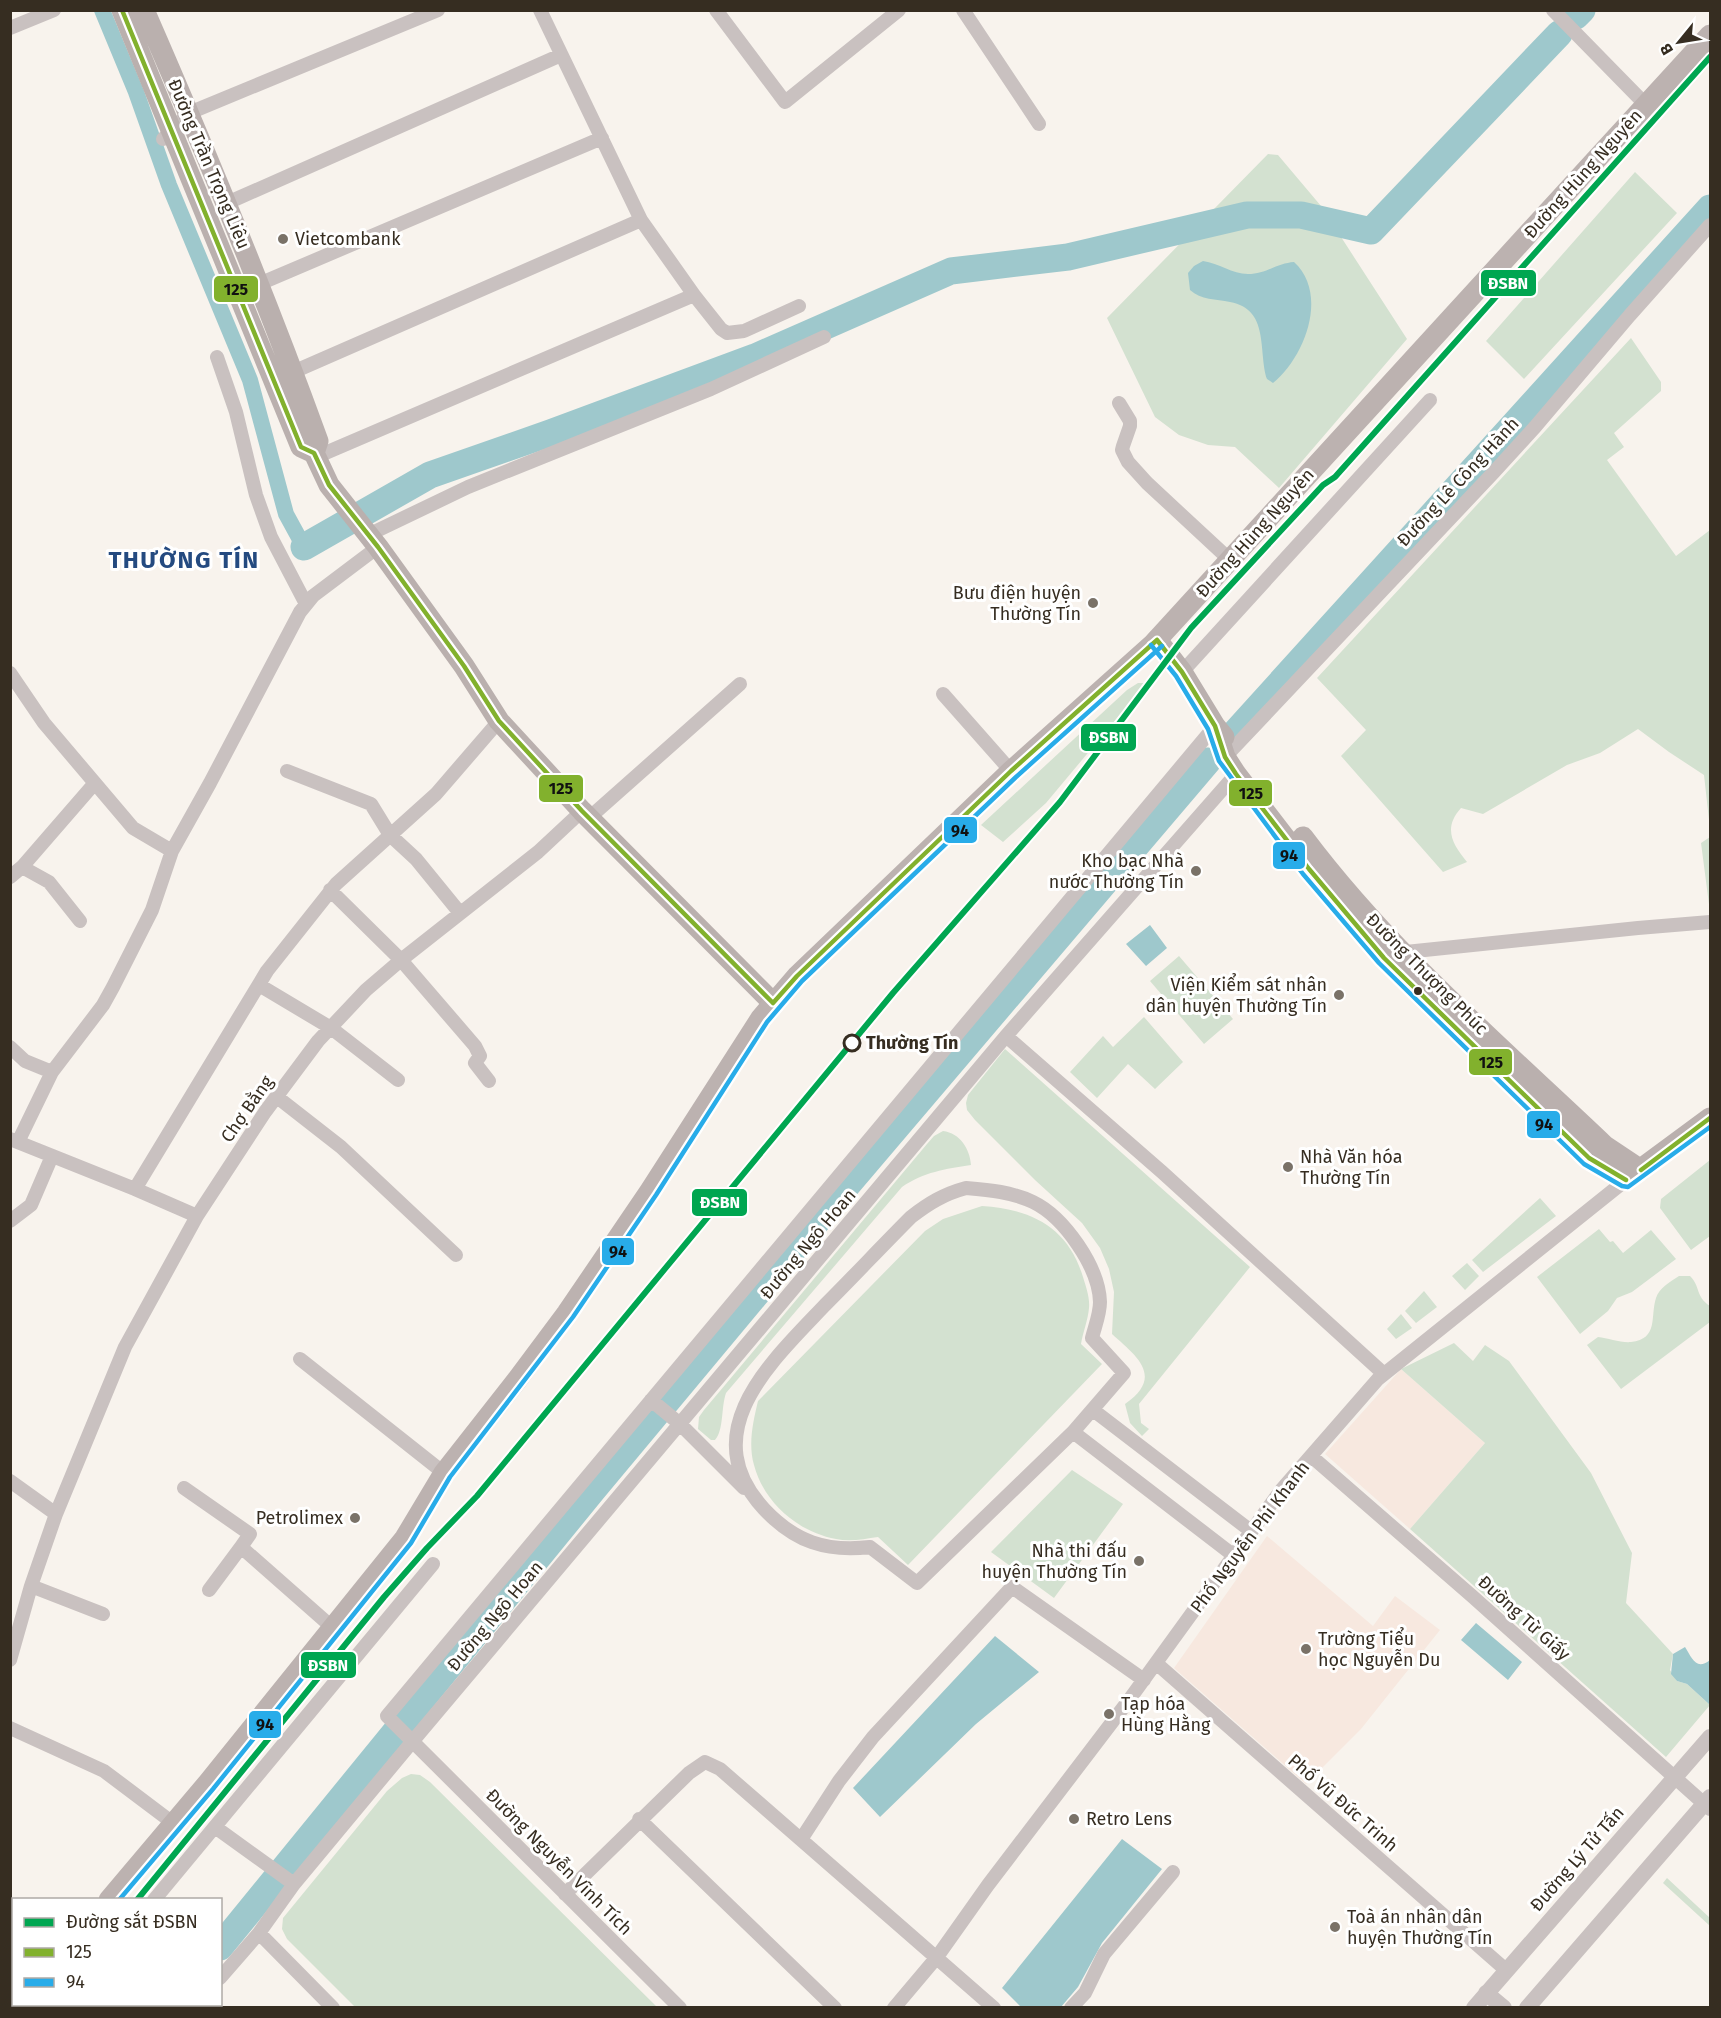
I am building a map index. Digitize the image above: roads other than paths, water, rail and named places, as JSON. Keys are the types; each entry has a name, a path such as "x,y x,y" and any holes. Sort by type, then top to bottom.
{"highway":[{"name":"Đường Hùng Nguyên","path":"110,1898 207,1784 405,1538 444,1473 567,1313 773,1003 797,976 1011,771 1157,640 1710,35"}],"main road":[{"name":"Đường Trần Trọng Liêu","path":"122,10 167,134 301,447 315,455 329,485 464,666 499,721 585,815 773,1003"},
{"name":"Đường Trần Trọng Liêu","path":"144,10 227,203 293,372 318,441 315,455"},
{"name":"Đường Thượng Phúc","path":"1157,640 1182,672 1215,726 1232,760 1309,869 1392,955 1605,1146 1634,1175"},
{"name":"Phố Nguyễn Phi Khanh","path":"1634,1175 1710,1118"}],"street":[{"path":"10,28 54,10"},
{"path":"167,134 189,113 438,10"},
{"path":"540,10 641,220 721,329 727,333 744,331 799,306"},
{"path":"716,10 784,102 899,10"},
{"path":"963,10 1039,124"},
{"path":"1553,10 1646,105"},
{"path":"227,203 561,55"},
{"path":"259,284 602,138"},
{"path":"293,372 641,220"},
{"name":"Đường Lê Công Hành","path":"1232,760 1535,427 1710,225"},
{"path":"315,455 694,295"},
{"path":"197,1216 14,1141 52,1072 103,1005 113,987 152,910 172,851 306,603 373,541 468,487 711,389 824,336"},
{"path":"217,357 236,412 256,495 271,537 306,603"},
{"path":"1182,672 1430,400"},
{"path":"1119,402 1130,421 1122,450 1128,462 1147,483 1230,560"},
{"path":"10,673 44,723 133,828 172,851"},
{"name":"Chợ Bằng","path":"10,1660 31,1586 56,1514 125,1347 197,1216 277,1097 318,1041 366,990 401,960 585,815 740,684"},
{"path":"943,694 1011,771"},
{"path":"135,1189 267,971 330,890 436,794 499,721"},
{"path":"752,1495 743,1480 736,1440 746,1401 757,1382 788,1344 911,1216 939,1197 966,1188 994,1190 1034,1203 1050,1212 1072,1235 1084,1255 1100,1301 1092,1338 1124,1374 1073,1432 917,1583 870,1547 849,1549 831,1547 814,1544 795,1536 781,1526 680,1424 651,1400 1215,726"},
{"name":"Đường Ngô Hoan","path":"222,1976 259,1932 287,1879 412,1741 680,1424 1005,1036 1232,760"},
{"path":"287,771 371,804 390,835 416,859 460,913"},
{"path":"80,921 50,882 14,873 94,784"},
{"path":"330,890 401,960 475,1046 480,1056 475,1063 489,1081"},
{"path":"1392,955 1710,922"},
{"path":"259,985 331,1028 398,1080"},
{"path":"1005,1036 1162,1172 1384,1374"},
{"path":"10,1047 25,1061 52,1072"},
{"path":"277,1097 341,1147 456,1255"},
{"path":"10,1221 31,1205 52,1156"},
{"name":"Phố Nguyễn Phi Khanh","path":"894,2007 937,1957 988,1885 1144,1680 1282,1489 1311,1456 1384,1374 1634,1175"},
{"path":"300,1359 444,1473"},
{"name":"Đường Nguyễn Vĩnh Tích","path":"651,1400 387,1716 680,2007"},
{"path":"1093,1410 1251,1531"},
{"path":"1073,1432 1233,1555"},
{"name":"Đường Từ Giấy","path":"1311,1456 1674,1776 1708,1803"},
{"path":"10,1481 56,1514"},
{"path":"184,1488 250,1534 209,1590"},
{"path":"241,1547 333,1628"},
{"path":"155,1898 433,1564"},
{"path":"31,1586 103,1614"},
{"path":"802,1838 839,1781 873,1737 1012,1587 1144,1680"},
{"name":"Phố Vũ Đức Trinh","path":"1156,1663 1506,1971"},
{"path":"11,1731 104,1771 172,1823"},
{"name":"Đường Lý Tử Tấn","path":"1474,2007 1710,1737"},
{"path":"565,1893 688,1773 705,1762 720,1769 802,1838 994,2007"},
{"path":"1527,2007 1708,1803"},
{"path":"639,1819 835,2007"},
{"path":"214,1827 287,1879"},
{"path":"1071,2007 1084,1993 1104,1954 1173,1872"},
{"path":"259,1932 333,2007"},
{"path":"1486,1993 1504,2007"}],"water":[{"path":"1203,261 1248,274 1294,262 1304,275 1310,291 1309,325 1295,358 1273,383 1267,379 1260,333 1251,313 1243,306 1204,297 1190,290 1188,273"},
{"path":"1150,925 1167,948 1146,966 1126,944"},
{"path":"1476,1623 1522,1662 1508,1680 1461,1640"},
{"path":"995,1636 1039,1672 976,1724 880,1817 853,1788"},
{"path":"1685,1647 1698,1664 1710,1660 1710,1705 1687,1684 1677,1681 1671,1674 1673,1654"},
{"path":"1122,1839 1162,1869 1102,1943 1078,1987 1061,2007 1021,2007 1002,1988"}],"waterway":[{"path":"102,10 136,92 169,185 250,380 286,514 304,547"},
{"path":"1576,16 1582,10"},
{"path":"304,547 430,475 755,357 951,271 1068,257 1247,215 1301,215 1371,231 1559,34"},
{"path":"1234,734 1710,208"},
{"path":"222,1945 592,1491 848,1184 1208,761"}],"rail line":[{"name":"ĐSBN","path":"139,1898 384,1597 477,1496 893,993 1060,802 1191,628 1323,485 1335,477 1710,57"}],"place":[{"name":"Vietcombank","path":"283,239"},
{"name":"Bưu điện huyện Thường Tín","path":"1093,603"},
{"name":"Kho bạc Nhà nước Thường Tín","path":"1196,871"},
{"name":"Viện Kiểm sát nhân dân huyện Thường Tín","path":"1339,995"},
{"name":"Thường Tín","path":"852,1043"},
{"name":"Nhà Văn hóa Thường Tín","path":"1288,1167"},
{"name":"Petrolimex","path":"355,1518"},
{"name":"Nhà thi đấu huyện Thường Tín","path":"1139,1561"},
{"name":"Trường Tiểu học Nguyễn Du","path":"1306,1649"},
{"name":"Tạp hóa Hùng Hằng","path":"1109,1714"},
{"name":"Retro Lens","path":"1074,1819"},
{"name":"Toà án nhân dân huyện Thường Tín","path":"1335,1927"}],"district":[{"name":"THƯỜNG TÍN","path":"184,560"}]}
